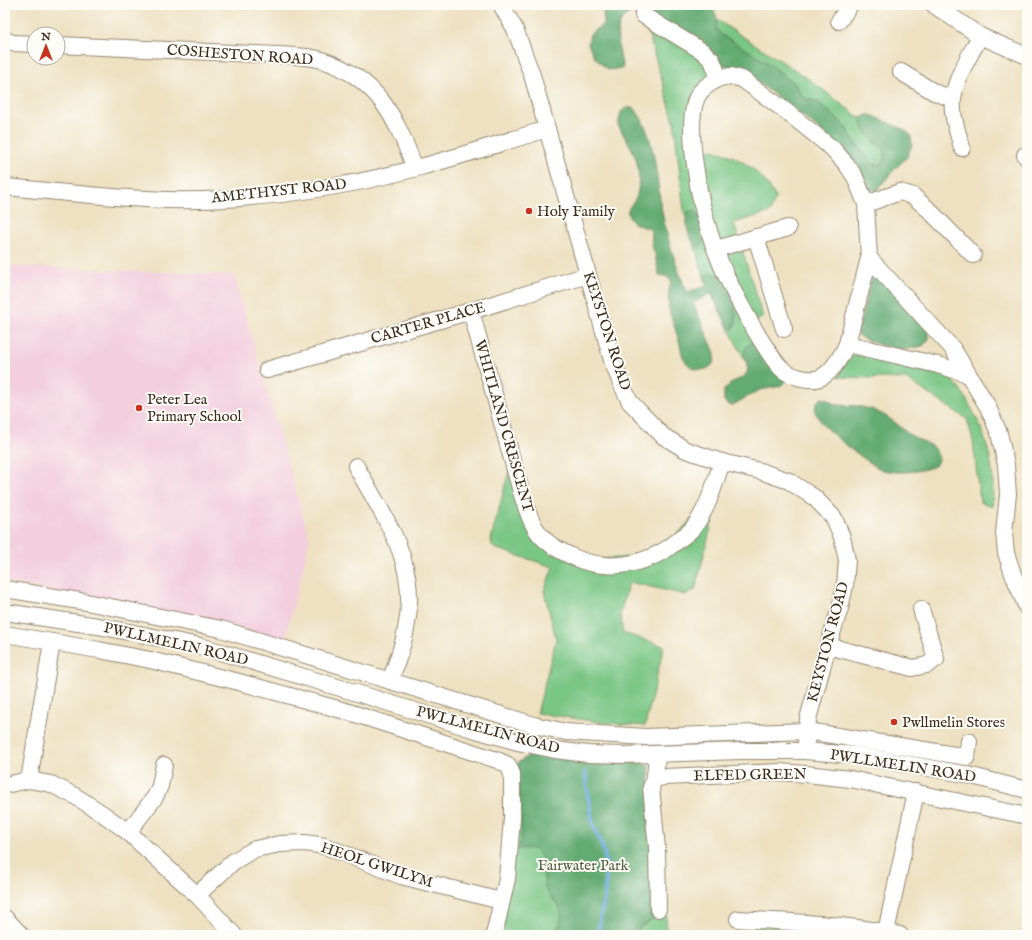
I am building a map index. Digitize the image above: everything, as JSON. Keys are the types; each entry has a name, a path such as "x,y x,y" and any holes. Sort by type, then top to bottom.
{"street":[{"name":"KEYSTON ROAD","path":"501,5 515,30 532,75 612,360 630,402 663,436 686,450 722,462 760,471 789,481 816,498 834,518 842,537 847,560 845,586 808,719 807,731"},
{"path":"839,21 850,5"},
{"path":"934,5 980,36 1027,56"},
{"path":"643,15 702,51 712,60 719,78"},
{"path":"962,148 954,115 953,99 961,72 980,36"},
{"path":"5,40 26,43"},
{"name":"COSHESTON ROAD","path":"66,45 279,55 321,60 345,70 362,81 376,94 400,130 415,168"},
{"path":"901,72 934,92 953,99"},
{"path":"731,76 742,79 787,112 833,149 855,177 866,204 869,258 847,344 832,369 820,378 806,379 791,375 780,368 764,346 734,292 719,261 698,187 692,119 695,102 703,88 719,78 731,76"},
{"name":"AMETHYST ROAD","path":"5,187 148,200 213,199 252,196 336,186 415,168 547,129"},
{"path":"866,204 900,192 913,196 928,209 973,255"},
{"path":"716,249 788,228"},
{"path":"756,237 784,329"},
{"path":"869,258 953,349 988,407 999,433 1006,465 1008,494 1004,533 1006,553 1027,608"},
{"name":"CARTER PLACE","path":"267,370 471,311 588,275"},
{"name":"WHITLAND CRESCENT","path":"471,311 530,520 542,537 558,550 578,560 600,565 620,566 639,562 656,556 692,530 711,497 722,462"},
{"path":"847,344 938,365 968,374"},
{"path":"356,466 390,526 401,550 409,586 409,609 406,629 390,682"},
{"name":"PWLLMELIN ROAD","path":"5,589 94,603 220,629 534,725 566,732 646,737 807,731 967,757 969,741"},
{"path":"828,646 912,668 927,665 936,659 921,609"},
{"name":"PWLLMELIN ROAD","path":"5,612 98,626 200,646 244,658 476,730 555,750 588,754 623,755 741,751 804,751 855,755 964,774 1027,790"},
{"name":"PWLLMELIN ROAD","path":"5,634 150,660 239,682 349,712 498,760 508,765 512,774 510,857 507,879 494,935"},
{"path":"29,780 52,642"},
{"path":"354,692 360,672"},
{"path":"469,751 476,730"},
{"path":"804,751 807,731"},
{"path":"656,754 657,767 650,787 657,848 658,909"},
{"path":"128,832 155,797 160,786 164,765"},
{"name":"ELFED GREEN","path":"654,779 664,777 779,772 806,774 850,779 1027,816"},
{"path":"5,785 29,780 51,784 103,814 128,832 197,895 234,935"},
{"path":"738,920 809,923 893,934 916,792"},
{"name":"HEOL GWILYM","path":"197,895 234,861 256,849 280,844 305,844 325,846 401,876 501,901"},
{"path":"5,918 21,935"}],"shaded area":[{"name":"Peter Lea Primary School","path":"8,266 234,275 310,540 285,640 224,623 5,582 5,307"}],"green space":[{"path":"599,5 708,5 716,15 716,28 720,34 770,64 796,85 806,99 817,101 844,125 856,144 873,165 881,165 885,159 884,149 872,139 864,128 860,118 867,115 871,115 903,129 911,135 912,145 907,157 877,190 870,190 857,163 804,117 752,78 711,56 642,10 631,13 624,18 620,24 618,41 623,68 608,70 595,58 588,44 590,34 604,24 603,11"},
{"path":"643,15 744,74 703,88 694,147 720,152 742,161 760,176 769,186 776,198 770,212 734,223 763,317 752,324 764,346 748,366 707,286 684,212 674,122"},
{"path":"717,20 806,77 860,118 866,132 884,149 885,159 881,165 873,165 856,144 844,125 817,101 807,99 801,94 796,85 770,64 720,34 716,28"},
{"path":"626,108 634,108 642,119 647,132 654,160 667,235 687,292 707,286 704,277 705,275 712,273 719,275 735,309 736,322 733,329 728,327 711,293 693,303 715,353 714,362 707,369 698,370 686,363 682,355 670,312 668,298 671,281 666,276 659,275 655,254 651,245 652,237 650,229 635,224 628,214 629,208 637,195 639,180 636,158 618,125 621,112"},
{"path":"695,210 705,234 703,244 699,248 692,242 687,227 688,212"},
{"path":"872,276 886,276 929,329 929,339 923,346 903,350 883,346 864,339 857,334"},
{"path":"752,342 764,346 787,380 781,386 760,390 731,406 724,401 724,390 746,374 748,369 745,352 746,347"},
{"path":"854,355 948,377 956,384 963,393 976,418 986,442 992,467 992,507 980,502 973,441 967,419 906,379 838,377 847,359"},
{"path":"821,398 836,405 858,406 871,409 884,415 907,433 933,447 939,458 935,466 910,472 889,471 878,468 852,450 823,425 815,412 816,403"},
{"path":"512,459 530,520 579,560 656,556 708,502 715,511 695,590 686,595 629,582 620,614 623,633 664,646 645,726 606,723 537,713 556,639 544,591 553,567 494,548 492,545 491,539"},
{"name":"Fairwater Park","path":"531,754 587,761 643,763 666,910 667,932 684,933 684,935 494,935 516,769 518,763"},
{"name":"Fairwater Park","path":"531,754 606,763 639,763 649,766 658,915 640,928 636,935 552,935 559,925 561,913 558,906 546,891 542,858 534,849 526,848 518,850 521,820 518,763"},
{"path":"749,925 875,935 743,935"}],"waterway":[{"path":"585,772 593,823 603,848 606,861 605,894 597,935"}],"place":[{"name":"Holy Family","path":"529,211"},
{"name":"Peter Lea Primary School","path":"139,408"},
{"name":"Pwllmelin Stores","path":"894,722"}]}
